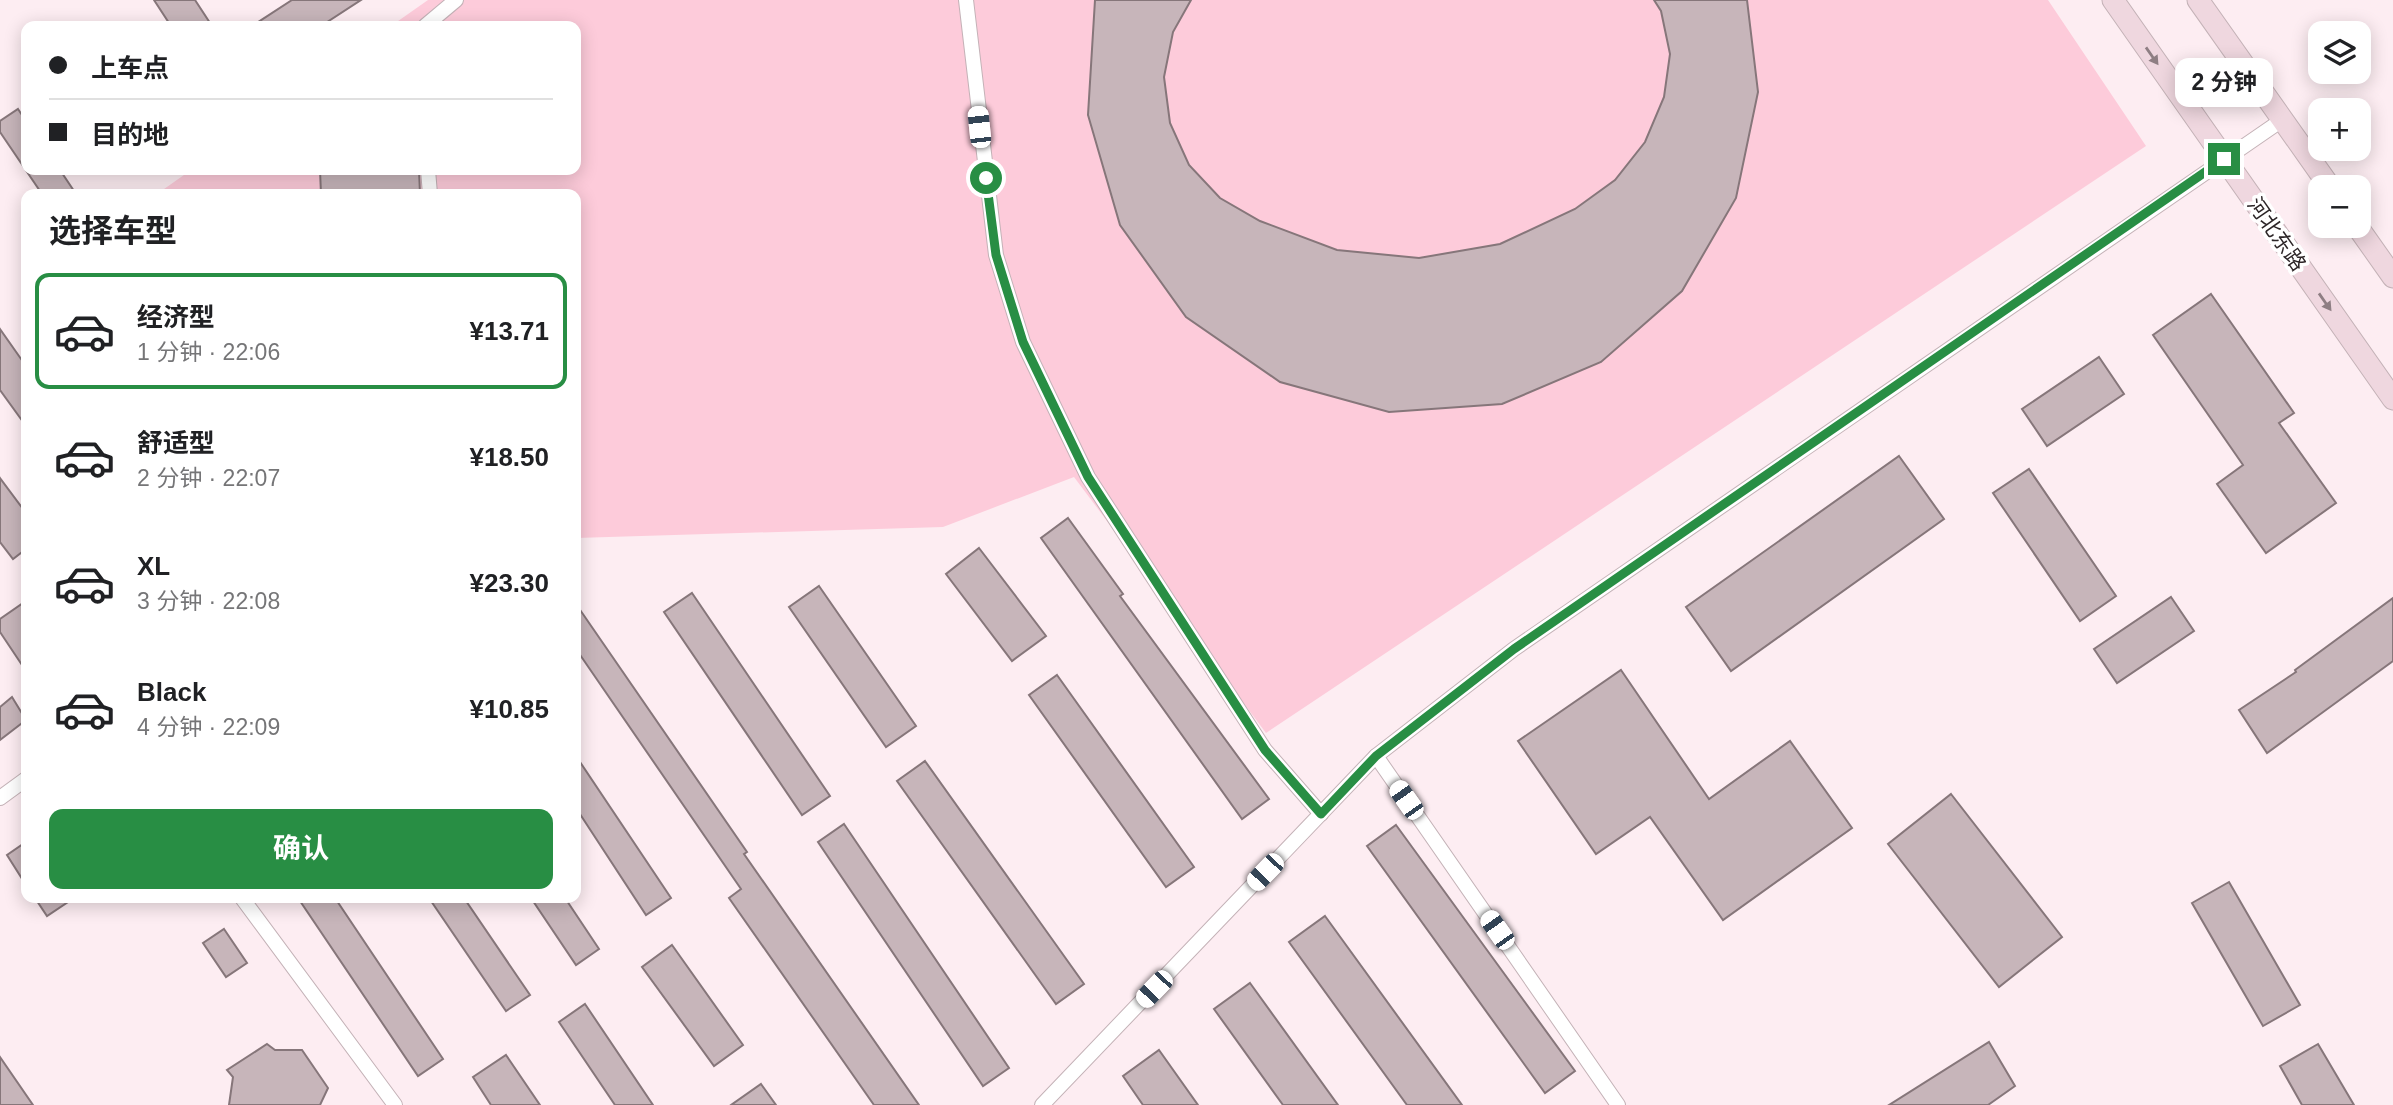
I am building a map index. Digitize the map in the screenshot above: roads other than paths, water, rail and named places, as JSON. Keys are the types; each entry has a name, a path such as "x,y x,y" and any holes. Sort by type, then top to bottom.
{"main road":[{"name":"河北东路","path":"2113,0 2393,399"},
{"path":"2198,0 2321,175"},
{"path":"2365,238 2393,278"}],"street":[{"path":"431,21 457,0"},
{"path":"966,0 996,255 1023,342 1088,477 1265,750 1321,814"},
{"path":"1042,1105 1376,756 1514,649 2282,120"},
{"path":"1376,756 1618,1105"},
{"path":"0,798 21,783"},
{"path":"246,903 395,1105"}]}
